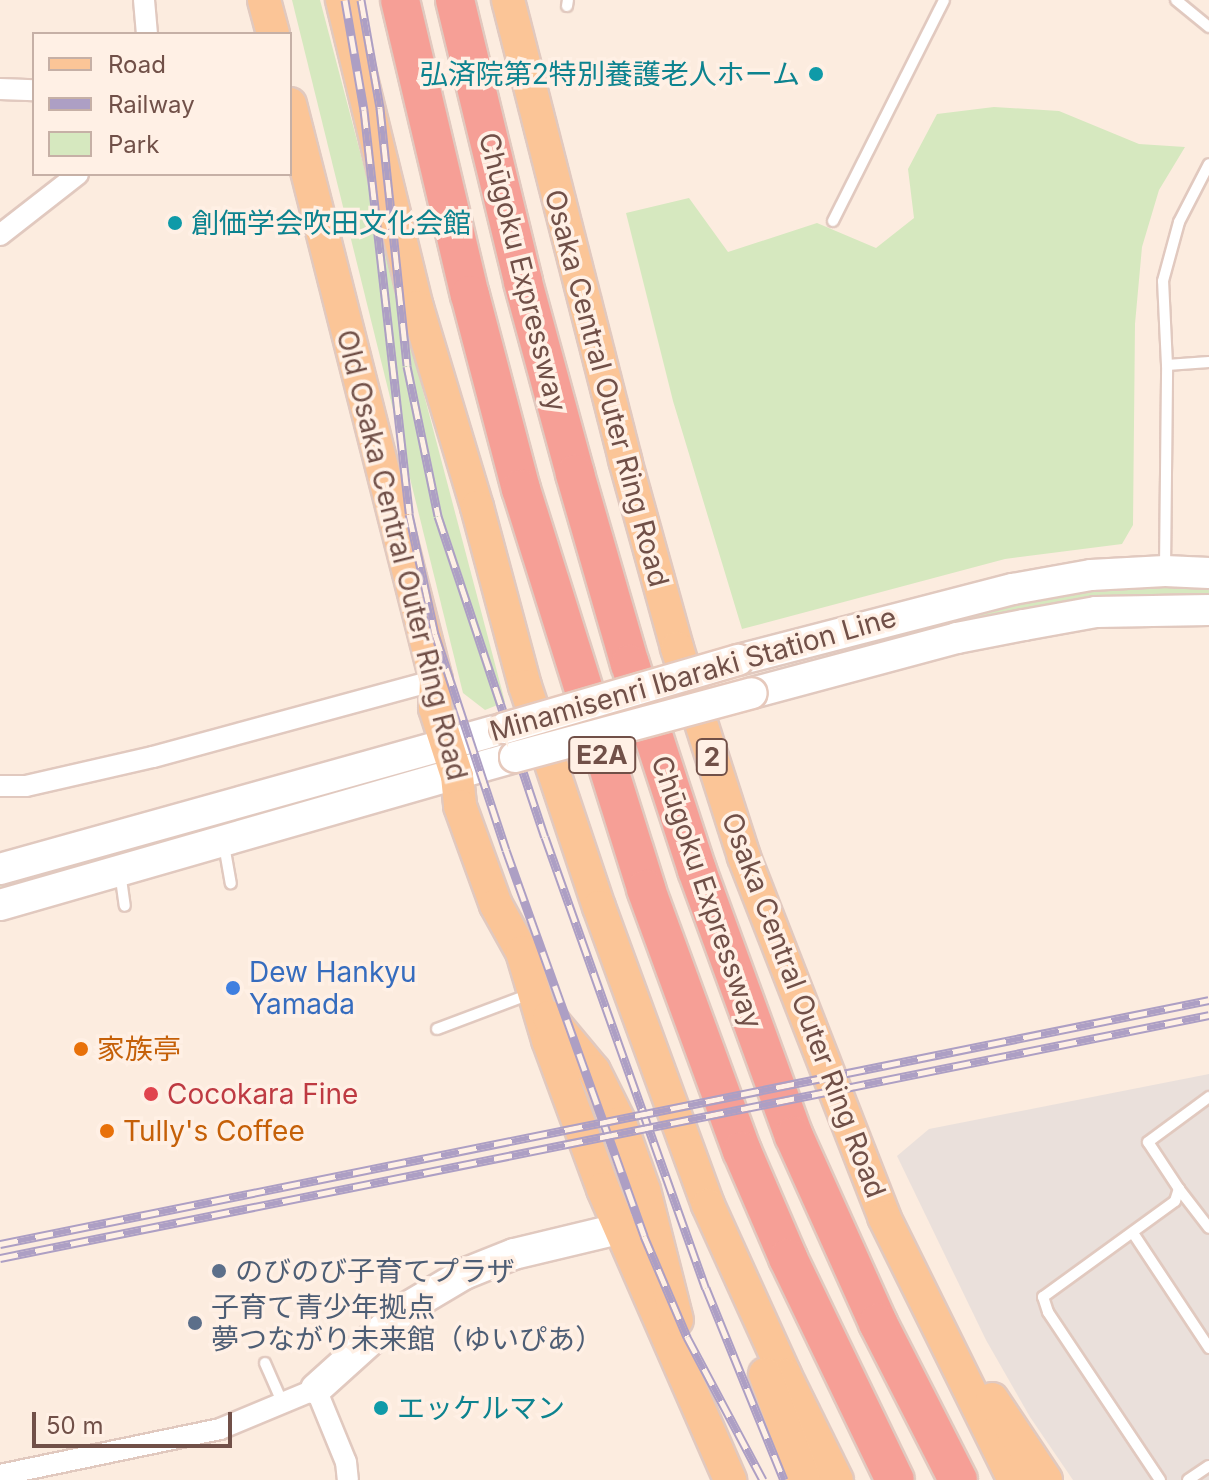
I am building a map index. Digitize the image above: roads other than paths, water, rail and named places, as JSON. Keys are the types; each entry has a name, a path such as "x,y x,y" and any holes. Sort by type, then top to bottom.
{"highway":[{"name":"Chūgoku Expressway","path":"400,0 470,295 521,489 646,889 748,1165 788,1258 895,1480"},
{"name":"Chūgoku Expressway","path":"455,0 523,282 575,474 630,664 697,870 794,1136 878,1323 958,1480"}],"main road":[{"path":"264,0 272,32"},
{"path":"342,0 417,307 477,507 525,686 599,907 804,1480"},
{"name":"Osaka Central Outer Ring Road","path":"508,0 574,267 677,648 744,857 850,1134 923,1302 1014,1480"},
{"name":"Old Osaka Central Outer Ring Road","path":"292,112 436,680 435,708 457,776 460,806 496,905 522,952 571,1104 730,1480"},
{"name":"Minamisenri Ibaraki Station Line","path":"0,869 738,660 1013,589 1091,575 1165,571 1209,573"},
{"name":"Minamisenri Ibaraki Station Line","path":"0,905 515,757 957,638 1096,612 1209,610"},
{"name":"Old Osaka Central Outer Ring Road","path":"537,995 555,1027 594,1071 614,1110 639,1175 696,1401"},
{"path":"708,1205 785,1375 837,1480"},
{"path":"316,1389 405,1309 464,1274 514,1254 622,1228 646,1234 659,1247"},
{"path":"923,1302 1046,1480"}],"street":[{"path":"144,0 147,32"},
{"path":"0,89 32,90"},
{"path":"0,235 75,176"},
{"path":"0,786 26,786 153,757 436,680"},
{"path":"0,1475 220,1429 316,1389 346,1462 348,1480"}],"lane":[{"path":"833,221 944,0"},
{"path":"1176,0 1209,27"},
{"path":"1165,571 1167,365 1163,281 1179,222 1209,164"},
{"path":"1167,365 1209,362"},
{"path":"223,843 231,883"},
{"path":"120,871 125,906"},
{"path":"437,1029 537,995"},
{"path":"1209,1097 1148,1142 1209,1228"},
{"path":"1160,1480 1043,1301 1045,1293 1175,1201 1179,1189"},
{"path":"1133,1233 1209,1348"},
{"path":"265,1363 283,1404"},
{"path":"1188,1480 1209,1466"}],"railway":[{"path":"345,0 364,110 409,514 435,634 506,850 644,1236 687,1337 763,1480"},
{"path":"361,0 380,108 407,366 438,516 545,837 706,1288 784,1480"},
{"path":"0,1244 1209,1000"},
{"path":"0,1258 1209,1015"}],"place":[{"name":"弘済院第2特別養護老人ホーム","path":"816,74"},
{"name":"創価学会吹田文化会館","path":"175,223"},
{"name":"Dew Hankyu Yamada","path":"233,988"},
{"name":"家族亭","path":"81,1049"},
{"name":"Cocokara Fine","path":"151,1094"},
{"name":"Tully's Coffee","path":"107,1131"},
{"name":"のびのび子育てプラザ","path":"219,1271"},
{"name":"子育て青少年拠点 夢つながり未来館（ゆいぴあ）","path":"195,1323"},
{"name":"エッケルマン","path":"381,1408"}]}
